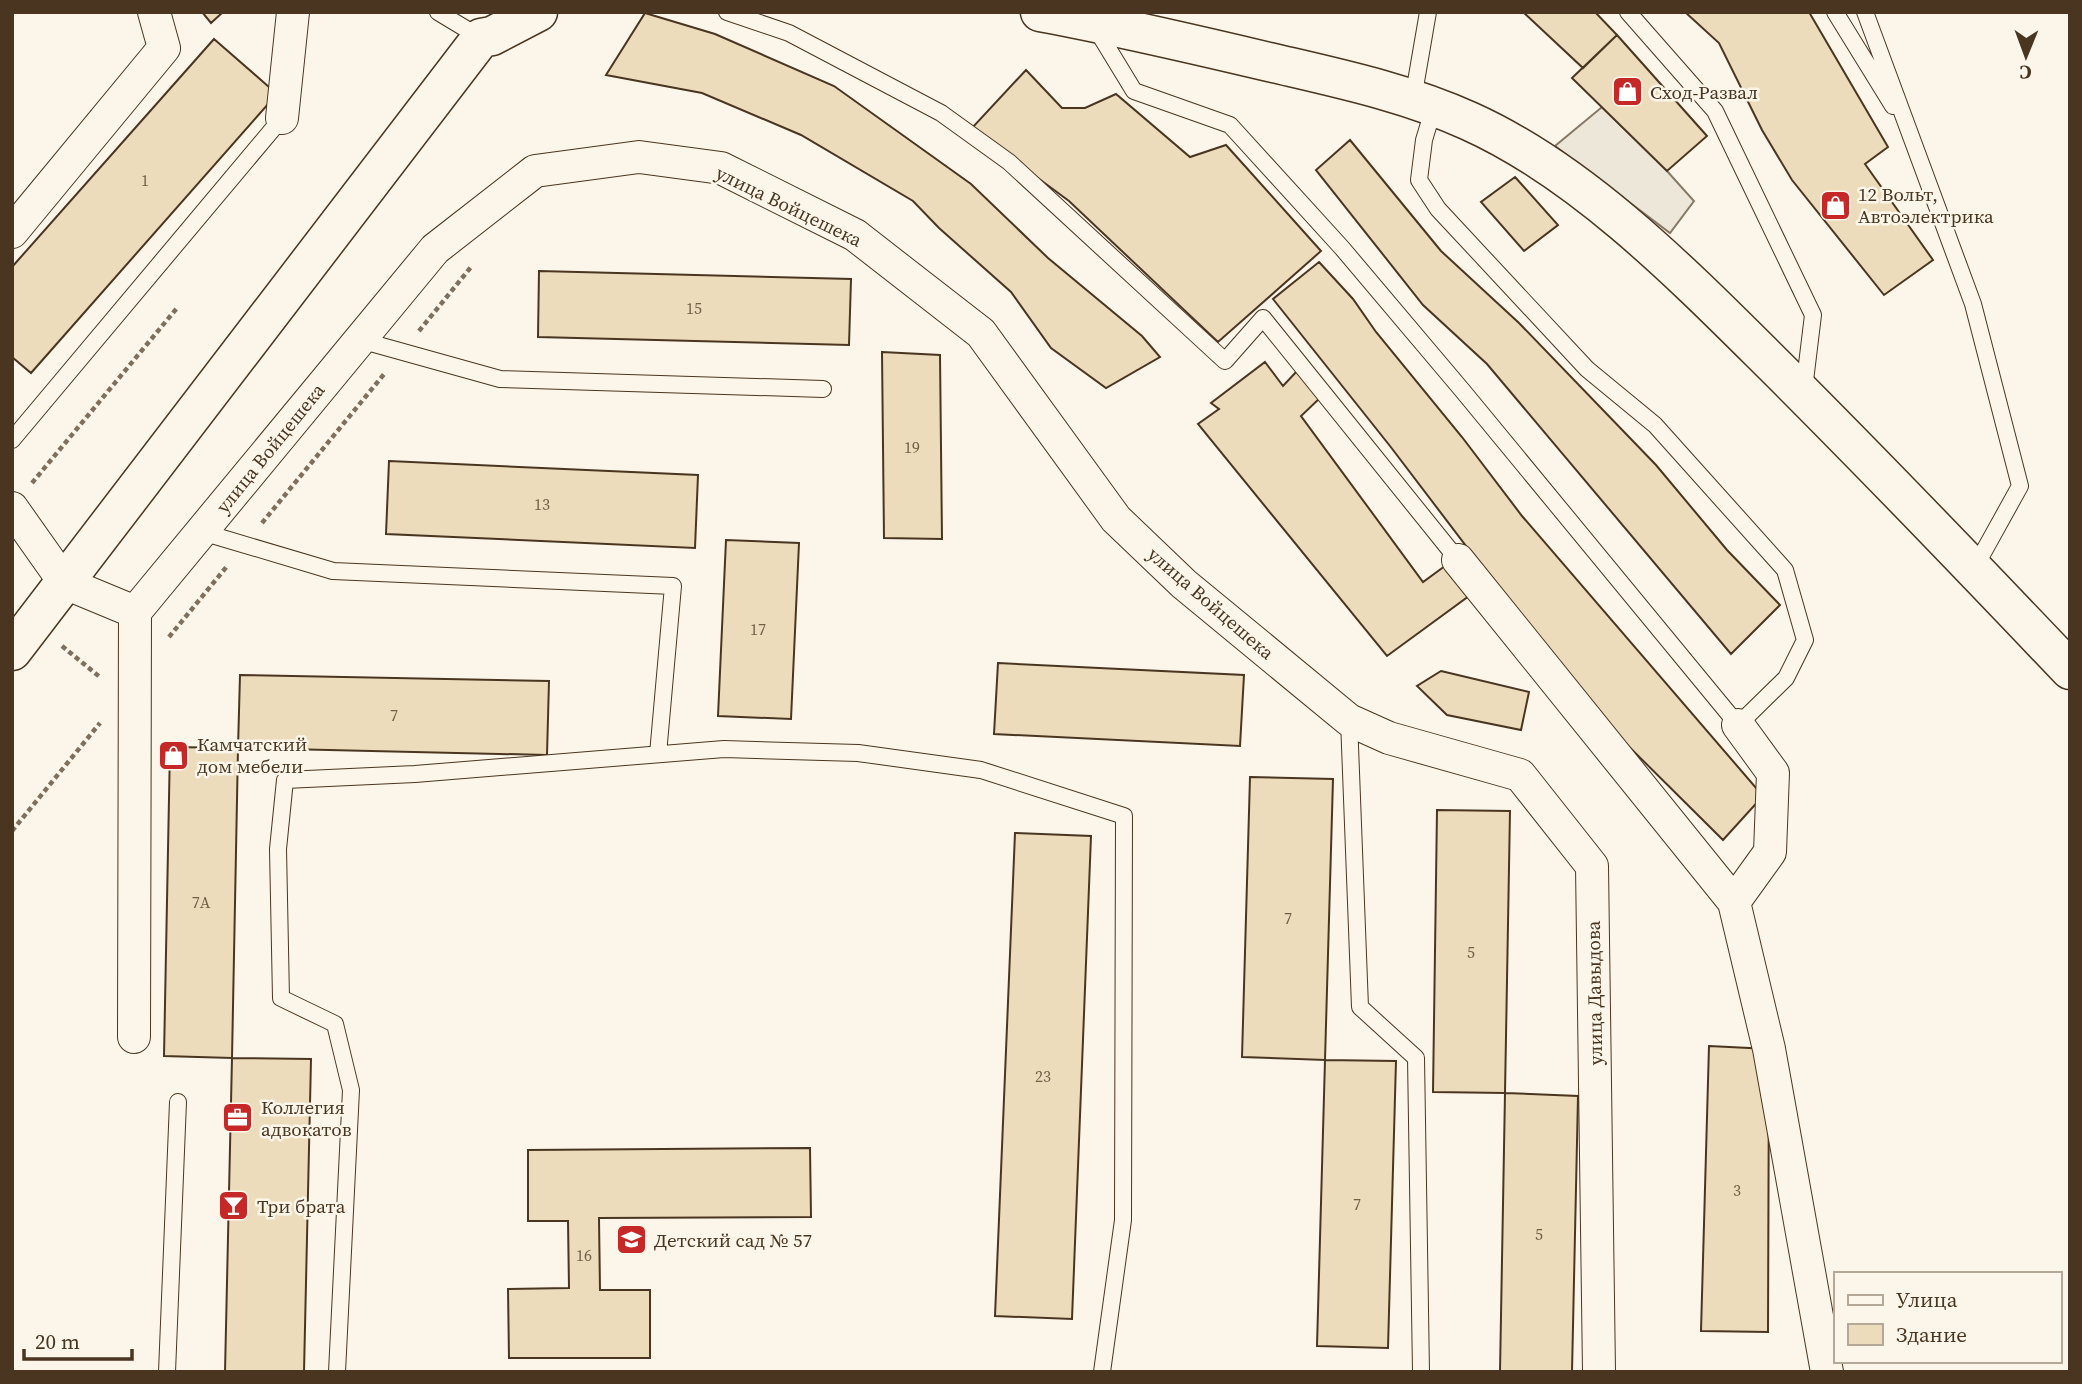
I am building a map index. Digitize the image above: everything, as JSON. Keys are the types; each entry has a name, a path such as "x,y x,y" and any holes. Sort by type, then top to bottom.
{"main road":[{"path":"23,637 489,29 538,12"},
{"path":"1040,12 1092,22 1135,21 1424,102 1506,139 1568,181 1670,264 1803,395 2070,670"}],"street":[{"path":"12,232 164,48 154,12"},
{"path":"282,118 293,12"},
{"name":"улица Войцешека","path":"135,612 435,249 535,171 639,156 722,168 855,235 981,333 1116,519 1184,584 1349,720 1389,738"},
{"path":"21,497 65,583 135,612 129,687 134,1037"},
{"path":"1458,560 1734,902 1769,1049 1827,1372"},
{"path":"1734,902 1770,852 1773,773 1738,725"},
{"name":"улица Давыдова","path":"1389,738 1520,775 1592,866 1599,1372"}],"lane":[{"path":"438,12 489,29"},
{"path":"727,12 789,33 941,113 1009,162 1225,361 1263,318 1458,560"},
{"path":"1092,22 1134,91 1230,125 1368,279 1738,725 1786,678 1805,640 1785,570 1655,425 1587,369 1438,209 1419,180 1424,140 1428,12"},
{"path":"1628,12 1715,111 1813,315 1803,395"},
{"path":"1835,12 1913,138"},
{"path":"1865,12 1973,304 2020,486 1974,569"},
{"path":"12,440 282,118"},
{"path":"360,340 500,379 823,389"},
{"path":"202,532 333,571 673,586 658,754"},
{"path":"1349,720 1360,1007 1416,1058 1421,1372"},
{"path":"337,1372 351,1090 335,1024 281,998 278,849 285,780 415,774 724,749 872,755 981,770 1124,816 1123,1220 1102,1372"},
{"path":"167,1372 178,1102"}],"path":[{"path":"12,831 471,267"},
{"path":"21,497 177,308"},
{"path":"23,637 129,687"}],"shaded area":[{"path":"1602,107 1694,201 1670,233 1555,146"}],"building":[{"path":"202,12 223,12 211,23"},
{"path":"1523,12 1595,12 1617,35 1583,68"},
{"path":"1685,12 1809,12 1888,147 1865,164 1933,260 1884,295 1792,180 1762,130 1719,43"},
{"path":"645,13 715,34 834,86 971,184 1048,258 1142,336 1160,357 1106,388 1051,348 1011,292 913,201 801,135 702,93 606,75"},
{"name":"Сход-Развал","path":"1617,35 1707,136 1667,171 1572,78"},
{"path":"214,39 277,94 31,373 12,357 12,267"},
{"path":"1026,70 1062,108 1085,108 1116,94 1190,157 1226,145 1321,251 1218,342 1069,201 971,129"},
{"path":"1350,140 1441,251 1519,323 1656,465 1727,550 1780,605 1731,654 1487,364 1423,305 1316,170"},
{"path":"1515,177 1558,225 1524,251 1481,202"},
{"path":"1319,262 1353,299 1376,332 1462,437 1522,516 1763,796 1723,840 1587,705 1390,446 1273,299"},
{"path":"539,271 851,279 849,345 538,337"},
{"path":"882,352 940,355 942,539 884,538"},
{"path":"1265,362 1283,386 1297,371 1321,397 1301,416 1423,582 1449,563 1473,593 1387,656 1198,424 1219,409 1211,403"},
{"path":"389,461 698,475 695,548 386,534"},
{"path":"726,540 799,543 791,719 718,716"},
{"path":"998,663 1244,675 1240,746 994,734"},
{"path":"1441,671 1529,692 1521,730 1447,715 1417,686"},
{"path":"240,675 549,681 547,755 238,748"},
{"path":"170,747 238,748 232,1058 164,1056"},
{"path":"1250,777 1333,779 1325,1060 1242,1057"},
{"path":"1437,810 1510,811 1505,1093 1433,1092"},
{"path":"1015,833 1091,836 1072,1319 995,1316"},
{"path":"1709,1046 1769,1049 1768,1332 1701,1331"},
{"path":"232,1058 311,1059 304,1372 225,1372"},
{"path":"1325,1060 1396,1061 1388,1348 1317,1346"},
{"path":"1505,1093 1578,1096 1572,1372 1500,1372"},
{"path":"810,1148 811,1217 599,1218 600,1290 650,1290 650,1358 509,1358 508,1289 569,1288 568,1221 528,1221 528,1150"}],"place":[{"name":"Сход-Развал","path":"1627,92"},
{"name":"12 Вольт, Автоэлектрика","path":"1835,205"},
{"name":"Камчатский дом мебели","path":"174,755"},
{"name":"Коллегия адвокатов","path":"238,1118"},
{"name":"Три брата","path":"234,1206"},
{"name":"Детский сад № 57","path":"631,1240"}]}
